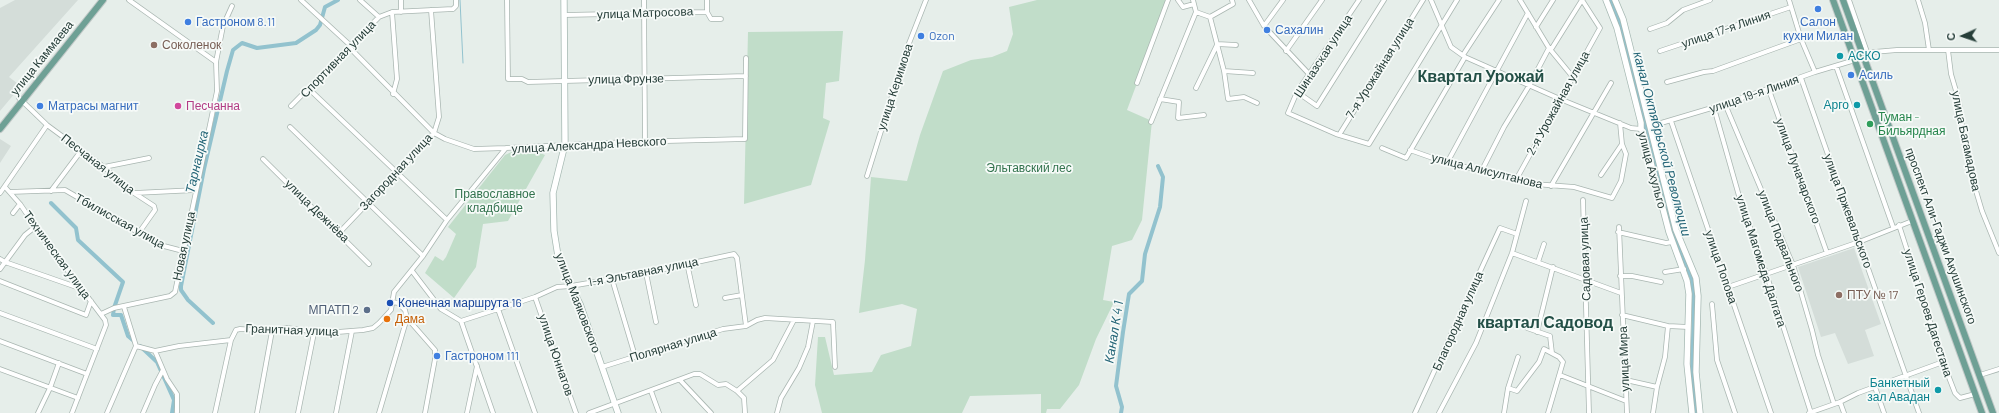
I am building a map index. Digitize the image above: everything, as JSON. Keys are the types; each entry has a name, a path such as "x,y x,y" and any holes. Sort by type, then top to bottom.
{"main road":[{"name":"улица Каммаева","path":"0,130 20,99 98,0"},
{"name":"улица Каммаева","path":"0,123 102,0"},
{"name":"улица Маяковского","path":"564,0 566,81 565,144 553,193 554,231 558,256 580,304 618,413"},
{"name":"улица Ахульго","path":"1606,0 1617,28 1641,123 1641,129 1672,242 1684,269 1689,287 1687,364 1692,413"},
{"path":"1614,0 1623,19 1676,230 1695,273 1697,283 1696,372 1700,413"},
{"name":"проспект Али-Гаджи Акушинского","path":"1833,0 1982,413"},
{"name":"проспект Али-Гаджи Акушинского","path":"1843,0 1864,53 1924,225 1993,413"},
{"path":"1641,129 1651,126"},
{"path":"1915,229 1919,231 1922,230 1924,225"}],"street":[{"path":"129,0 216,62"},
{"path":"301,0 326,22 351,47 393,94 434,133 445,139 474,149 506,148"},
{"path":"360,0 379,17"},
{"path":"401,0 401,12"},
{"name":"Спортивная улица","path":"291,106 379,17 392,12 453,9 456,6 456,0"},
{"name":"улица Фрунзе","path":"507,0 508,78 522,79 528,82 746,76"},
{"path":"644,0 645,142"},
{"path":"707,0 707,12"},
{"name":"улица Керимова","path":"867,176 906,51 926,0"},
{"path":"1137,83 1168,0"},
{"path":"1151,122 1196,12 1194,2 1183,7 1178,0"},
{"path":"1196,12 1210,17 1233,4 1232,0"},
{"path":"1249,0 1264,26 1309,74"},
{"path":"1264,26 1283,0"},
{"path":"1286,51 1322,0"},
{"name":"Шиназская улица","path":"1339,135 1288,113 1309,74 1359,0"},
{"path":"1298,92 1317,106 1384,0"},
{"name":"7-я Урожайная улица","path":"1339,135 1423,0"},
{"path":"1432,0 1450,47 1464,56 1560,99 1631,128 1641,129"},
{"path":"1339,135 1369,144 1457,0"},
{"path":"1382,148 1406,158 1464,56 1499,0"},
{"path":"1520,0 1548,48 1572,76"},
{"path":"1536,27 1553,0"},
{"path":"1482,170 1504,128 1529,86 1548,48 1552,48 1582,0"},
{"name":"2-я Урожайная улица","path":"1517,178 1572,76 1600,28 1582,0"},
{"path":"1650,29 1667,23 1683,10 1710,0"},
{"path":"1789,0 1801,39 1815,72"},
{"path":"1849,0 1864,53 1897,50 1998,52"},
{"path":"1918,0 1925,23 1929,50"},
{"name":"Новая улица","path":"101,314 114,308 173,295 217,91 216,62 223,26 232,6"},
{"name":"улица 17-я Линия","path":"1660,51 1791,7"},
{"name":"Загородная улица","path":"339,233 434,133 439,117 431,10"},
{"path":"392,12 397,79 393,94"},
{"name":"улица Матросова","path":"564,15 707,12 711,19 721,19"},
{"path":"1448,163 1528,13"},
{"path":"1210,17 1224,71 1228,99 1244,97 1257,103"},
{"path":"1667,82 1704,72 1714,71 1801,39"},
{"path":"1217,44 1236,45"},
{"path":"1196,88 1217,44"},
{"name":"улица Багамадова","path":"1948,50 1951,74 1959,101 1964,142 1972,174 1982,211 1999,253"},
{"path":"746,58 746,76"},
{"name":"улица 19-я Линия","path":"1651,126 1714,108 1769,90 1815,72 1855,60"},
{"path":"1836,66 1893,227"},
{"path":"1224,71 1253,73"},
{"name":"улица Александра Невского","path":"392,302 394,292 412,271 447,220 506,148 565,144 745,139 746,76"},
{"name":"улица Пржевальского","path":"1801,78 1920,413"},
{"path":"1551,186 1611,83"},
{"path":"309,89 447,220"},
{"name":"улица Луначарского","path":"1769,90 1827,253"},
{"name":"Песчаная улица","path":"20,99 47,125 104,167 111,175 134,194 155,208 138,234"},
{"path":"1160,99 1179,102 1178,118 1204,115"},
{"name":"улица Подвального","path":"1726,104 1793,264 1818,355 1834,404"},
{"name":"улица Магомеда Далгата","path":"1714,108 1739,196 1766,273 1810,413"},
{"name":"улица Попова","path":"1671,121 1771,413"},
{"path":"1601,175 1622,144 1620,123"},
{"path":"0,193 47,125"},
{"path":"290,127 423,256"},
{"name":"улица Алисултанова","path":"1410,150 1448,163 1517,178 1534,184 1574,187 1612,198 1621,181 1624,167 1626,154 1622,144"},
{"path":"51,191 81,151"},
{"path":"104,167 149,158"},
{"name":"улица Дежнёва","path":"263,159 370,264"},
{"name":"Техническая улица","path":"5,186 106,320 106,325 97,349"},
{"name":"Тбилисская улица","path":"10,192 65,190 138,234 160,245 183,251"},
{"path":"134,194 196,190"},
{"name":"Садовая улица","path":"1583,200 1589,413"},
{"path":"1439,413 1476,343 1512,253 1526,201"},
{"path":"13,213 20,204"},
{"path":"1728,287 1859,242 1912,220"},
{"name":"улица Героев Дагестана","path":"1899,225 1943,362 1955,393 1960,398 1975,394"},
{"path":"0,269 25,235 35,227"},
{"name":"Благородная улица","path":"1415,413 1500,228 1517,234"},
{"name":"улица Мира","path":"1626,413 1626,380 1618,230 1666,243 1672,242"},
{"path":"1538,262 1544,244"},
{"path":"1512,253 1621,293"},
{"name":"1-я Эльтавная улица","path":"461,321 535,297 557,287 646,273 734,254 737,258 742,295"},
{"path":"0,259 82,289"},
{"path":"687,264 696,305"},
{"path":"1537,332 1553,267"},
{"path":"1665,272 1684,269"},
{"path":"412,271 441,309 461,321 493,413"},
{"path":"646,273 656,322"},
{"path":"1620,276 1632,276 1661,282"},
{"path":"612,279 635,356"},
{"path":"0,281 86,315 91,301"},
{"path":"726,298 742,295 746,326"},
{"name":"улица Юннатов","path":"535,297 576,413"},
{"path":"392,302 398,304 405,310 407,318 435,350 435,359 424,413"},
{"name":"Гранитная улица","path":"155,351 179,346 231,340 233,333 240,329 272,332 277,329 287,328 314,333 352,331 372,328 391,310 392,302"},
{"path":"1712,304 1717,360 1735,413"},
{"path":"107,413 128,360 136,346 124,307"},
{"path":"498,309 535,413"},
{"path":"0,313 97,349 72,413"},
{"path":"1622,315 1668,326 1688,327"},
{"path":"379,413 407,318"},
{"name":"Полярная улица","path":"602,367 723,329 746,326 757,320 766,318 833,322 835,367"},
{"path":"737,391 773,360 794,320"},
{"path":"777,413 781,398 799,368 808,347 813,321"},
{"path":"1653,413 1657,387 1665,357 1668,326"},
{"path":"1527,328 1550,336 1552,353"},
{"path":"336,413 352,331"},
{"path":"256,413 272,332"},
{"path":"298,413 314,333"},
{"path":"215,413 231,340"},
{"path":"0,341 87,374"},
{"path":"136,346 155,351 162,372 177,394 177,412"},
{"path":"1508,388 1517,391 1539,362 1544,350 1559,356 1563,362 1548,413"},
{"path":"1504,413 1508,388 1518,357"},
{"path":"1810,413 1840,402 1875,386 1943,362"},
{"path":"38,413 50,388 59,363"},
{"path":"467,413 477,366"},
{"path":"0,369 78,398"},
{"path":"1980,375 1999,369"},
{"path":"143,413 162,372"},
{"path":"589,413 694,374 700,374 718,384 726,384 737,391 744,398 745,413"},
{"path":"1560,375 1626,401"},
{"path":"680,380 711,413"},
{"path":"1626,380 1657,387"},
{"path":"1875,386 1884,413"},
{"path":"651,391 659,413"},
{"path":"1840,402 1844,413"}],"shaded area":[{"path":"15,0 78,0 9,77 21,86 0,111 0,8"},
{"path":"0,139 11,146 0,163"},
{"name":"ПТУ № 17","path":"1854,248 1881,324 1865,330 1874,356 1848,364 1835,333 1821,337 1798,267"}],"green space":[{"name":"Эльтавский лес","path":"1037,0 1168,0 1127,110 1152,121 1142,220 1132,240 1112,246 1103,300 1114,302 1096,339 1079,385 1060,409 1047,409 1046,413 1041,413 1041,394 970,396 962,413 822,413 815,385 818,337 825,337 834,375 872,372 881,355 911,346 917,309 902,304 859,313 865,260 871,177 907,181 920,135 943,71 971,60 992,57 1007,51 1013,34 1009,7"},
{"path":"843,31 839,81 826,83 823,118 830,121 811,185 744,204 748,32"},
{"name":"Православное кладбище","path":"518,149 530,149 545,155 508,221 483,224 476,267 454,298 425,273 435,256 443,261 446,257 456,234 448,227 505,155"}],"waterway":[{"name":"Тарнаирка","path":"213,323 188,300 181,290 181,286 204,169 233,50 242,43 257,48 296,43 316,30 320,25 325,7 338,0"},
{"path":"460,0 463,63"},
{"name":"канал Октябрьской Революции","path":"1610,0 1619,21 1673,235 1692,279 1694,308 1692,372 1697,413"},
{"name":"Канал К 4 1","path":"1121,413 1122,407 1116,386 1123,332 1129,294 1142,281 1145,254 1160,207 1163,177 1158,166"},
{"path":"51,203 76,228 78,240 123,282 113,315 121,315 128,336 135,342"},
{"path":"140,346 157,362 174,400 172,413"}],"place":[{"name":"Салон кухни Милан","path":"1818,9"},
{"name":"Гастроном 8.11","path":"188,22"},
{"name":"Сахалин","path":"1267,30"},
{"name":"Ozon","path":"921,36"},
{"name":"Соколенок","path":"154,45"},
{"name":"АСКО","path":"1840,56"},
{"name":"Асиль","path":"1851,75"},
{"name":"Арго","path":"1857,105"},
{"name":"Матрасы магнит","path":"40,106"},
{"name":"Песчанна","path":"178,106"},
{"name":"Туман - Бильярдная","path":"1870,124"},
{"name":"ПТУ № 17","path":"1839,295"},
{"name":"Конечная маршрута 16","path":"390,303"},
{"name":"МПАТП 2","path":"367,310"},
{"name":"Дама","path":"387,319"},
{"name":"Гастроном 111","path":"437,356"},
{"name":"Банкетный зал Авадан","path":"1938,390"}],"district":[{"name":"Квартал Урожай","path":"1481,77"},
{"name":"квартал Садовод","path":"1545,323"}]}
